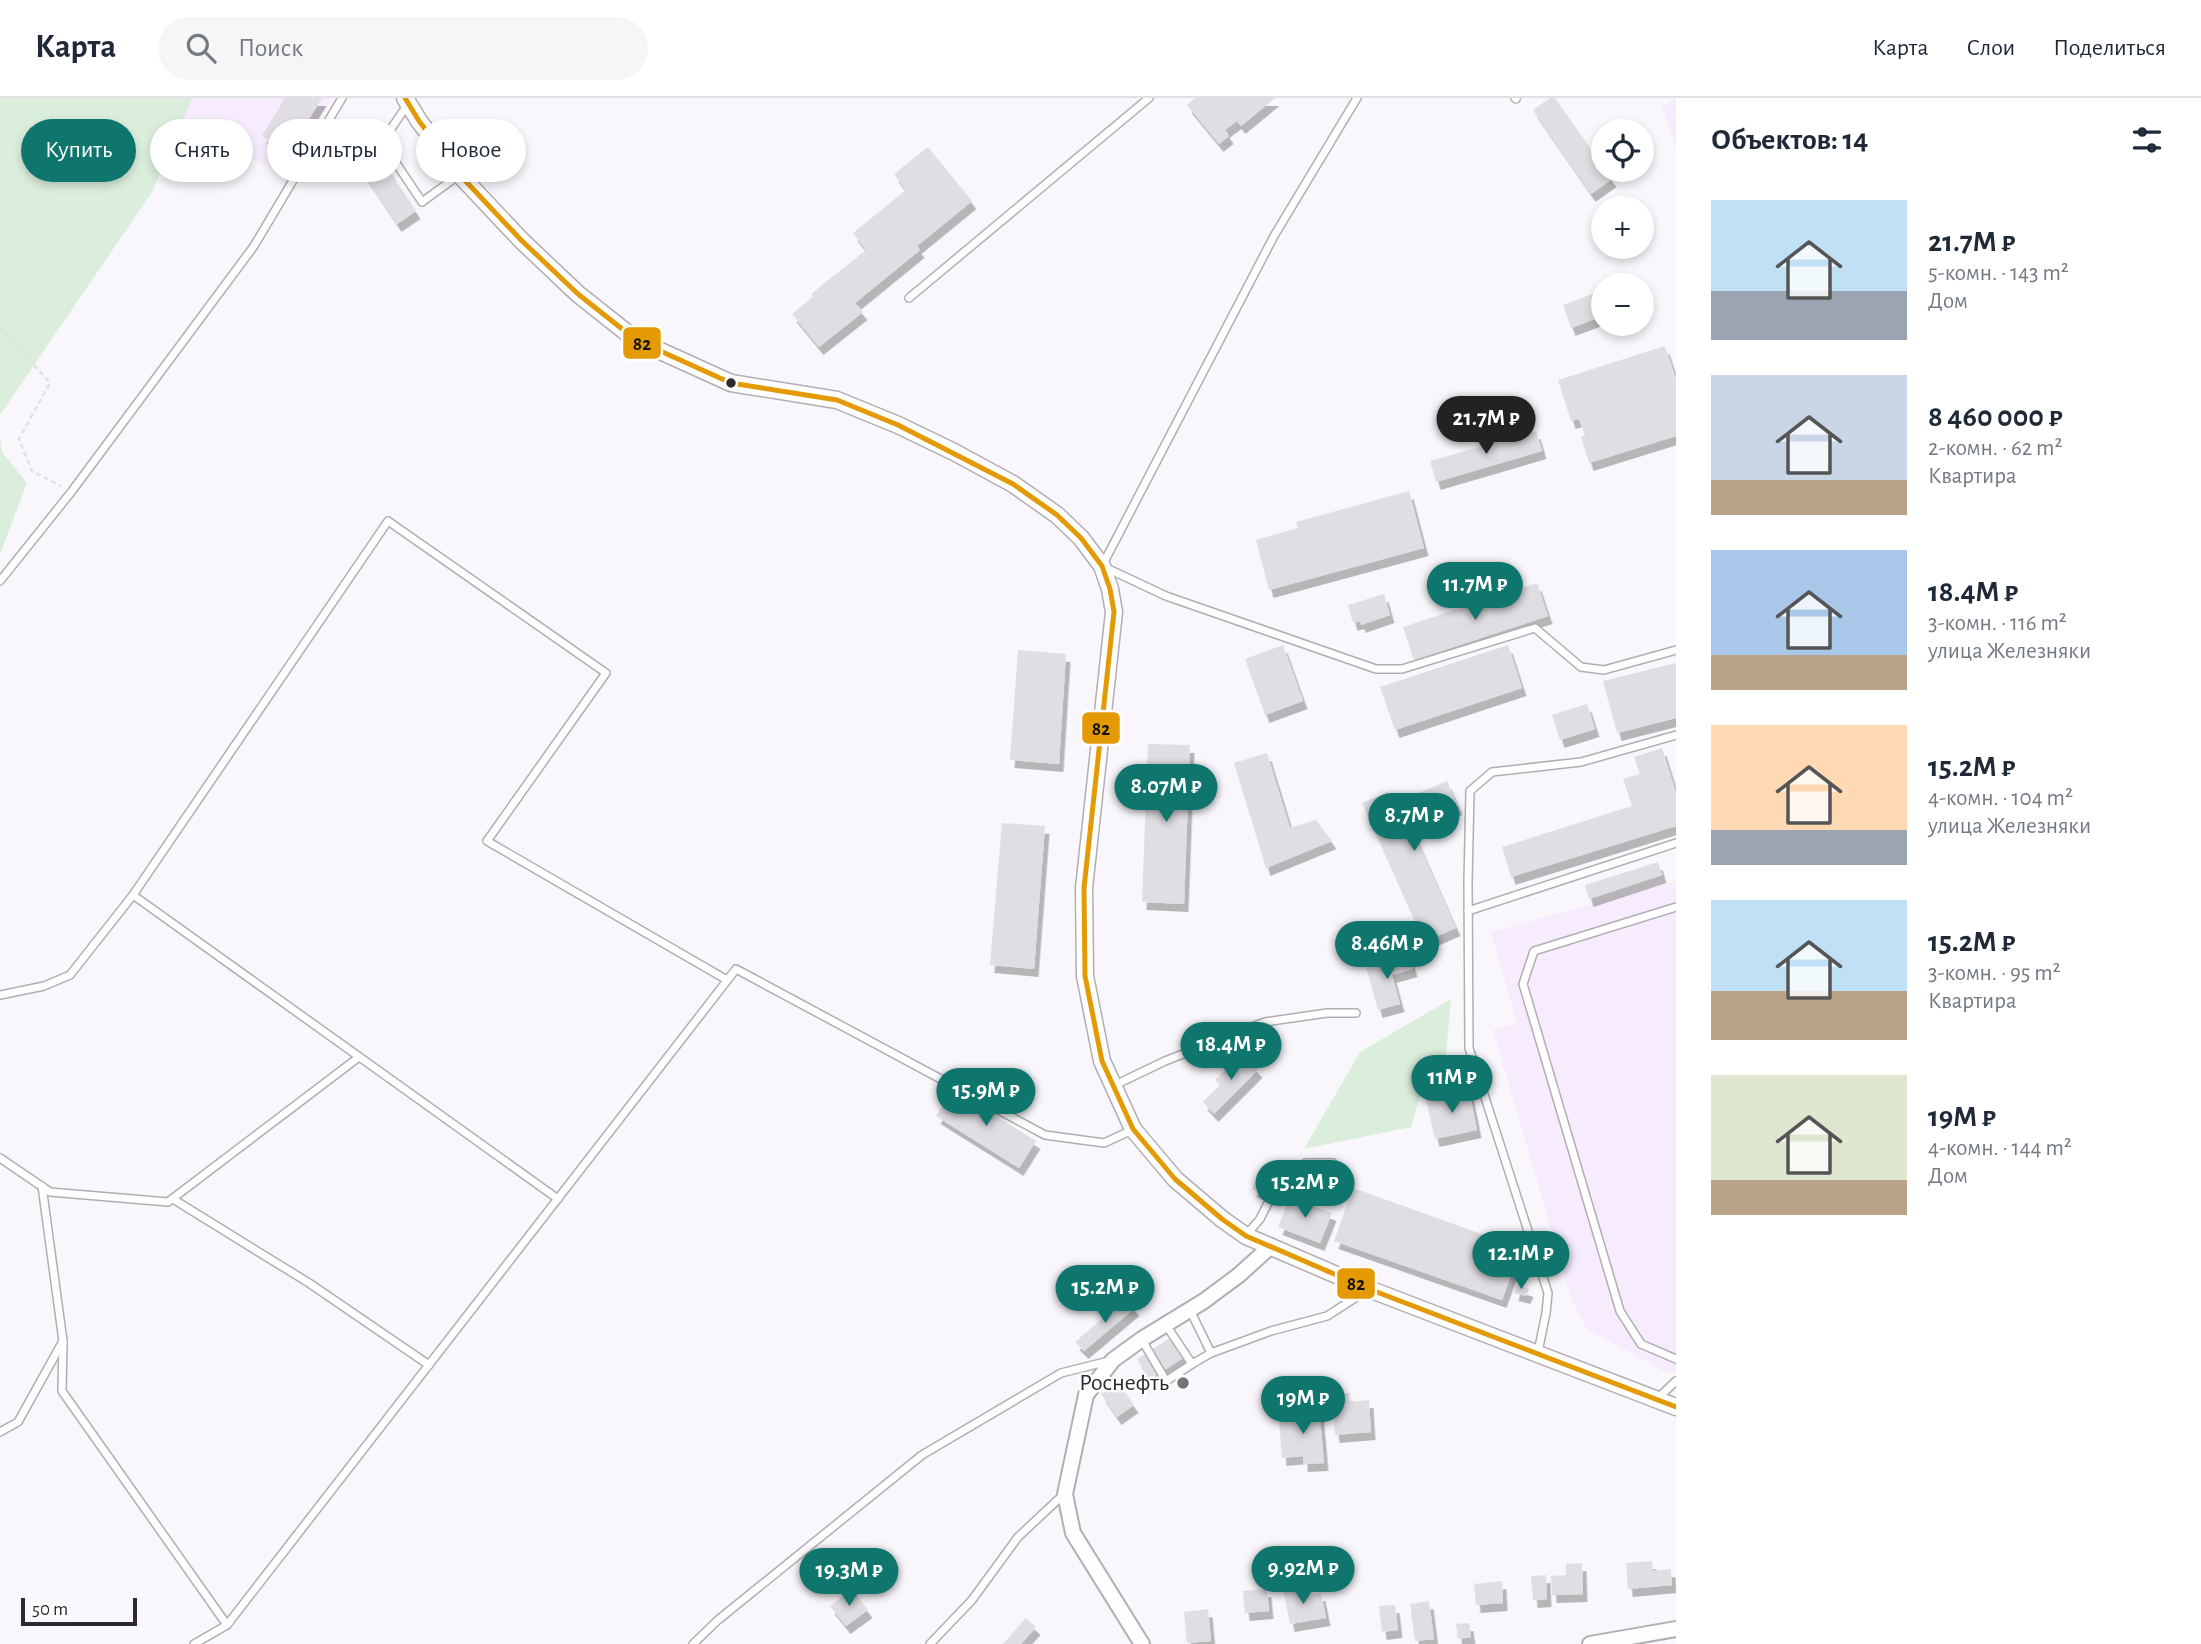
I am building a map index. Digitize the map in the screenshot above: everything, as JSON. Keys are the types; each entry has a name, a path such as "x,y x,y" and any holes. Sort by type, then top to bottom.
{"street":[{"path":"407,101 418,119"},
{"path":"467,182 521,240 578,294 636,340 731,383 837,400 954,452 1013,484 1057,515 1082,538 1102,566 1114,612 1084,888 1085,976 1102,1061 1113,1087 1133,1129 1175,1178 1246,1236 1369,1289 1676,1407"},
{"path":"1142,1644 1073,1533 1065,1493 1086,1395 1114,1360 1239,1275 1271,1246"},
{"path":"1590,1644 1676,1629"}],"lane":[{"path":"0,581 72,491 254,246 342,98"},
{"path":"909,298 1149,98"},
{"path":"1357,98 1274,236 1102,566 1166,596 1376,669 1402,669 1535,628 1581,667 1604,670 1676,650"},
{"path":"407,101 382,142 422,202 449,182"},
{"path":"0,995 44,986 69,975 133,895 388,521 606,673 487,841 727,980"},
{"path":"1538,1352 1548,1293 1469,1048 1470,791 1492,772 1581,762 1676,735"},
{"path":"1468,911 1676,843"},
{"path":"133,895 558,1199"},
{"path":"1676,907 1534,951 1523,984 1620,1311 1641,1344 1676,1359"},
{"path":"194,1644 227,1625 736,969 1045,1135 1104,1143 1133,1129"},
{"path":"1113,1087 1165,1061 1265,1022 1327,1013 1356,1013"},
{"path":"0,1158 50,1192 168,1202 359,1057"},
{"path":"1246,1236 1260,1219 1280,1179 1306,1163 1333,1163"},
{"path":"42,1186 63,1340 62,1391 227,1625"},
{"path":"173,1199 309,1283 429,1365"},
{"path":"1142,1339 1166,1381 1211,1353 1271,1331 1326,1316 1369,1289"},
{"path":"1190,1310 1211,1353"},
{"path":"1166,1325 1192,1364"},
{"path":"0,1432 18,1422 63,1340"},
{"path":"693,1644 718,1620 922,1455 1061,1373 1114,1360"},
{"path":"1657,1400 1676,1381"},
{"path":"930,1644 972,1600 1018,1536 1065,1493"}],"path":[{"path":"0,327 50,383 19,439 32,471 72,491"}],"shaded area":[{"path":"184,98 332,98 319,119 267,119 267,166 253,159 253,119 171,119"},
{"path":"1676,98 1676,148 1662,108"},
{"path":"1676,881 1676,1374 1668,1373 1587,1329 1572,1300 1493,1030 1517,1023 1491,932"}],"green space":[{"path":"0,98 192,98 183,119 150,119 150,182 156,182 152,192 0,415"},
{"path":"0,436 2,452 27,483 0,554"},
{"path":"1451,999 1443,1088 1420,1096 1411,1127 1304,1149 1360,1052"}],"building":[{"path":"285,98 322,98 309,119 272,119"},
{"path":"1195,98 1275,98 1241,126 1237,121 1225,130 1229,136 1219,144 1187,105"},
{"path":"1550,98 1555,98 1591,149 1591,182 1608,182 1591,194 1533,110"},
{"path":"928,147 972,201 917,246 920,250 855,303 863,312 819,347 792,314 813,297 811,294 866,250 853,233 906,190 894,174"},
{"path":"369,182 397,182 416,211 397,224"},
{"path":"1591,294 1591,320 1571,328 1563,305"},
{"path":"1665,346 1676,379 1676,436 1589,463 1579,419 1571,421 1558,380"},
{"path":"1536,431 1542,451 1436,482 1430,461"},
{"path":"1409,491 1424,548 1269,590 1256,540 1298,528 1296,522"},
{"path":"1537,583 1548,616 1414,660 1403,627"},
{"path":"1384,594 1390,615 1361,625 1360,621 1353,623 1348,605"},
{"path":"1283,645 1303,701 1265,715 1245,659"},
{"path":"1508,645 1522,688 1395,730 1380,687"},
{"path":"1018,650 1066,654 1059,764 1010,760"},
{"path":"1676,663 1676,718 1617,733 1603,681"},
{"path":"1587,704 1595,729 1560,740 1552,715"},
{"path":"1148,744 1190,745 1184,904 1142,902"},
{"path":"1662,748 1676,793 1676,826 1511,877 1502,847 1632,806 1623,779 1640,774 1634,757"},
{"path":"1267,753 1290,828 1316,820 1332,841 1266,868 1234,763"},
{"path":"1447,781 1458,807 1411,827 1456,928 1424,942 1362,803 1388,792 1393,804"},
{"path":"1002,823 1045,826 1034,969 990,965"},
{"path":"1658,862 1662,875 1589,899 1585,885"},
{"path":"1409,955 1413,969 1392,975 1400,1004 1378,1010 1366,967"},
{"path":"1242,1053 1258,1070 1214,1114 1203,1102 1220,1085 1215,1080"},
{"path":"953,1089 1036,1141 1019,1168 936,1116"},
{"path":"1469,1090 1477,1130 1435,1139 1426,1100"},
{"path":"1259,1172 1273,1178 1266,1195 1252,1189"},
{"path":"1353,1188 1521,1248 1502,1300 1334,1241"},
{"path":"1290,1197 1332,1213 1320,1243 1278,1227"},
{"path":"1516,1285 1529,1289 1526,1296 1514,1293"},
{"path":"1126,1298 1135,1308 1084,1351 1075,1342"},
{"path":"1175,1335 1188,1355 1150,1379 1137,1359"},
{"path":"1118,1382 1134,1405 1117,1417 1101,1394"},
{"path":"1349,1393 1350,1402 1369,1400 1371,1432 1335,1435 1331,1394"},
{"path":"1319,1407 1324,1463 1303,1464 1303,1456 1282,1458 1279,1419 1299,1417 1299,1408"},
{"path":"1652,1561 1653,1571 1671,1569 1672,1585 1628,1589 1626,1563"},
{"path":"1582,1563 1583,1594 1552,1595 1551,1576 1566,1575 1566,1564"},
{"path":"1546,1575 1547,1599 1533,1600 1531,1576"},
{"path":"1502,1581 1503,1603 1476,1605 1474,1584"},
{"path":"1299,1586 1301,1597 1321,1593 1326,1618 1290,1624 1283,1589"},
{"path":"852,1589 868,1610 846,1626 830,1606"},
{"path":"1267,1589 1269,1611 1245,1613 1243,1591"},
{"path":"1429,1601 1434,1639 1415,1641 1410,1604"},
{"path":"1395,1605 1398,1630 1382,1632 1379,1606"},
{"path":"1208,1609 1211,1641 1187,1643 1184,1612"},
{"path":"1026,1618 1036,1627 1021,1644 1003,1644"},
{"path":"1469,1623 1471,1637 1458,1639 1456,1624"}],"transit line":[{"name":"82","path":"405,98 459,174 521,240 578,294 636,340 731,383 837,400 898,425 1013,484 1057,515 1081,538 1102,566 1114,612 1084,888 1085,976 1102,1061 1133,1129 1175,1179 1246,1236 1369,1289 1676,1407"}],"place":[{"name":"Роснефть","path":"1183,1383"}]}
